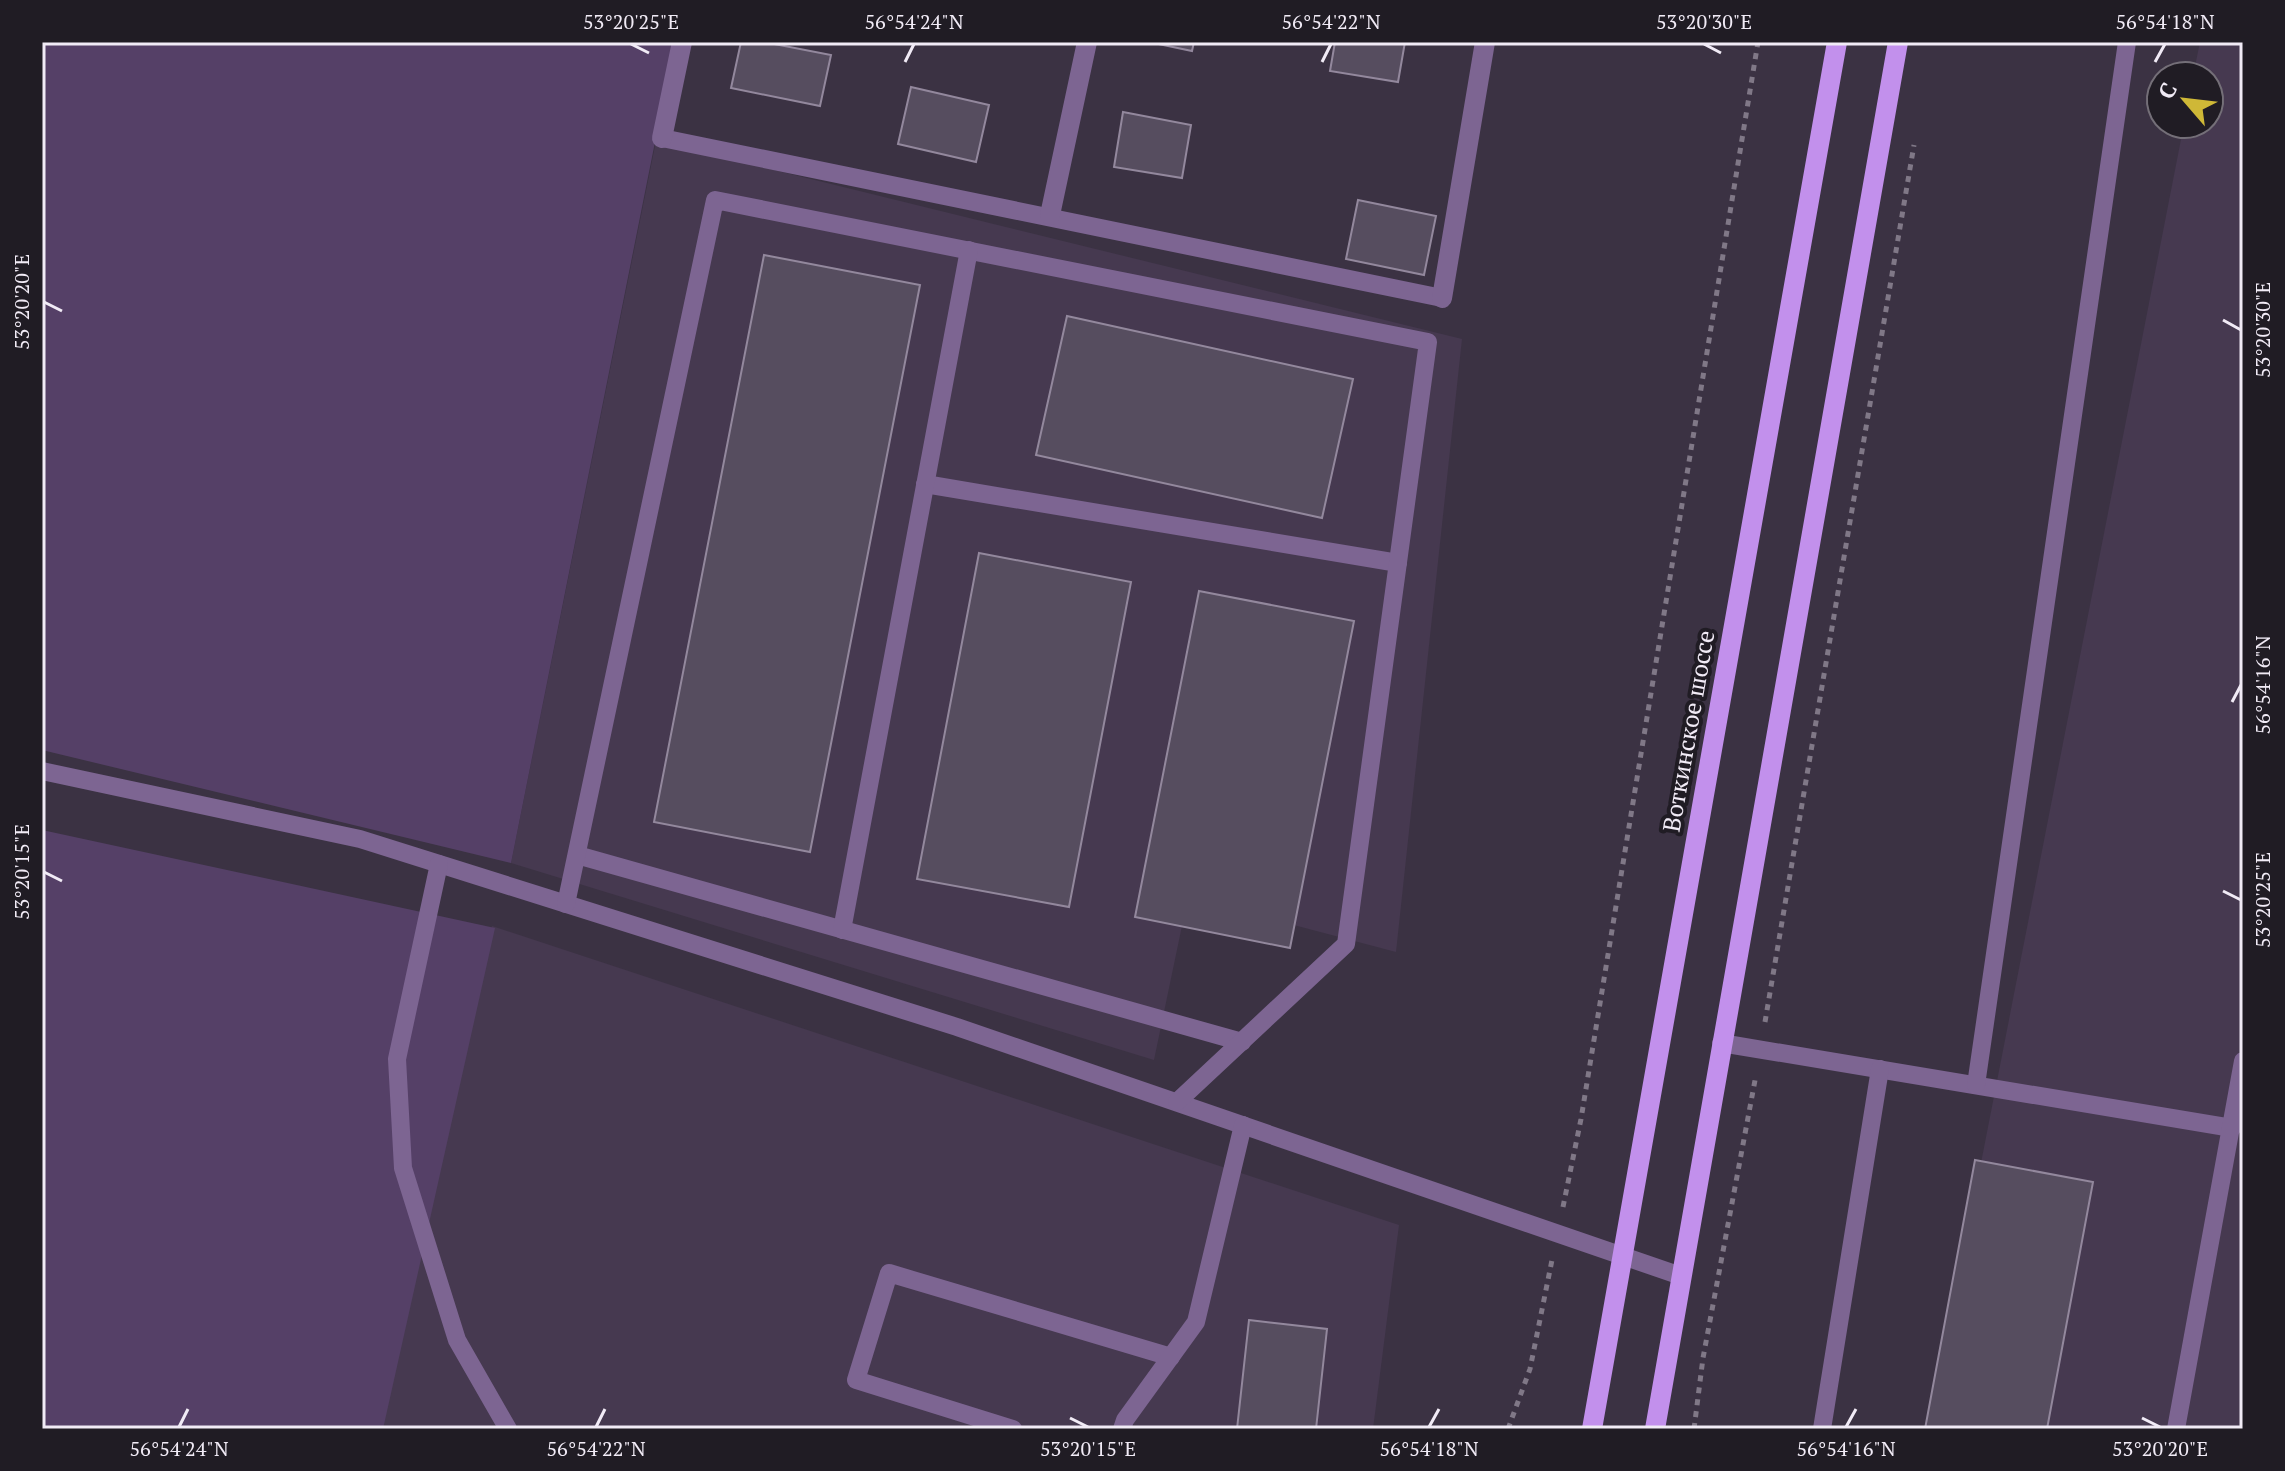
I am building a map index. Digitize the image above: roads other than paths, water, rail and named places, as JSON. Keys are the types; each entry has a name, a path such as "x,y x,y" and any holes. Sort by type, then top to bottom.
{"main road":[{"name":"Воткинское шоссе","path":"1592,1429 1837,42"},
{"path":"1655,1429 1898,42"}],"street":[{"path":"662,138 682,42"},
{"path":"1050,215 1087,42"},
{"path":"1442,298 1485,42"}],"lane":[{"path":"1976,1085 2127,42"},
{"path":"662,138 1050,215 1442,298"},
{"path":"566,904 715,200 1428,342 1346,944 1177,1102"},
{"path":"842,930 969,250"},
{"path":"925,484 1398,563"},
{"path":"42,771 360,839 957,1027 1681,1276"},
{"path":"577,855 1242,1042"},
{"path":"439,864 397,1059 403,1168 457,1340 508,1429"},
{"path":"1721,1043 2232,1128"},
{"path":"2176,1429 2243,1061"},
{"path":"1822,1429 1880,1069"},
{"path":"1122,1429 1125,1420 1196,1322 1243,1125"},
{"path":"1013,1429 856,1380 889,1273 1171,1357"}]}
